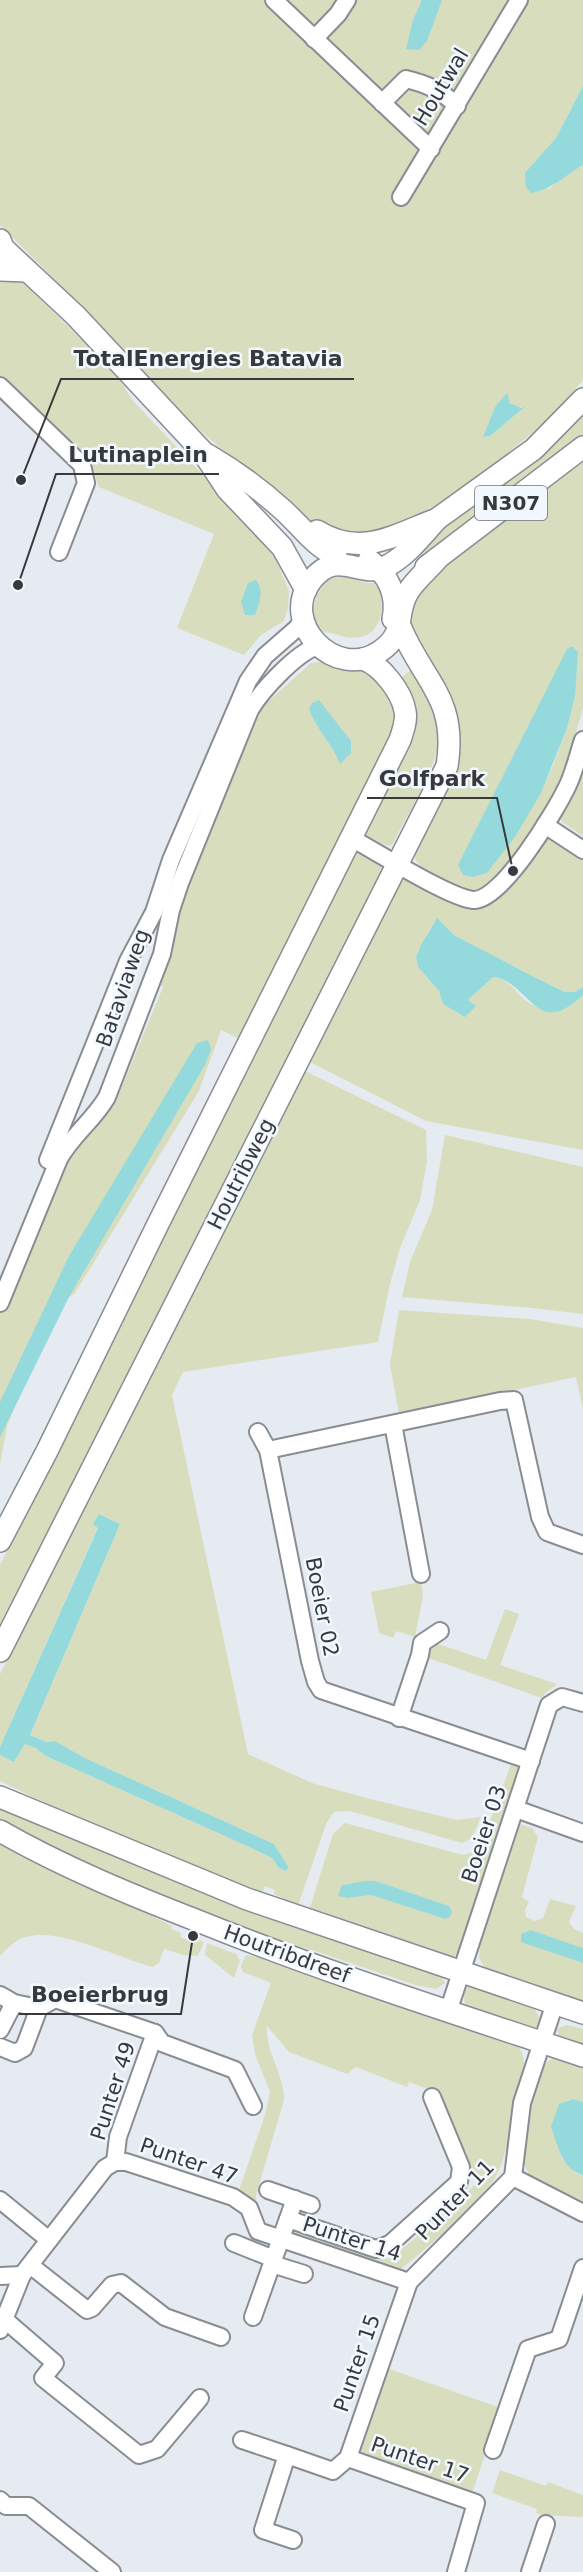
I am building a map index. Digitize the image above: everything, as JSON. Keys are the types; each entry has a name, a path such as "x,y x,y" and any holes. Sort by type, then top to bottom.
{"main road":[{"name":"N307","path":"1,246 76,316 202,451 224,484 262,528 301,586"},
{"path":"0,270 27,271"},
{"name":"N307","path":"202,451 237,472 284,511 318,547 336,556 357,555 374,565 534,449 583,399"},
{"name":"N307","path":"363,659 381,651 396,619 407,579 438,558 583,447"},
{"name":"N307","path":"284,511 330,538 353,544 377,542 437,519"},
{"path":"0,1541 47,1451 400,740 406,712 401,698 382,672 363,659 341,659 322,650 308,633 298,614 301,586 314,566 336,556"},
{"path":"301,586 336,565 349,564 368,570 374,565 389,582 396,619"},
{"name":"N307","path":"322,650 333,645 352,650 365,648 382,638 396,619"},
{"name":"Houtribweg","path":"0,1651 447,766 451,740 447,715 437,692 396,619"},
{"path":"0,1785 39,1806 51,1816"},
{"name":"Houtribdreef","path":"0,1797 51,1816 246,1899 583,2013"},
{"name":"Houtribdreef","path":"0,1832 130,1894 246,1940 448,2012 583,2056"}],"street":[{"path":"274,0 431,149"},
{"path":"314,39 338,14 347,0"},
{"name":"Houtwal","path":"401,197 519,0"},
{"path":"382,103 406,79 424,83 443,93 457,106"},
{"path":"0,386 81,465 86,483 59,552"},
{"name":"Bataviaweg","path":"0,1278 128,961 154,912 171,860 209,768 220,750 254,671 265,656 297,628 298,614"},
{"name":"Bataviaweg","path":"0,1303 59,1159 72,1138 101,1107 107,1097 159,964 171,910 250,710 257,698 275,680 322,650"},
{"path":"351,838 450,892 473,900 482,899 498,888 545,825 568,786 583,740"},
{"path":"545,825 583,850"},
{"path":"268,1450 514,1400 543,1524 547,1532 583,1545"},
{"path":"393,1424 421,1574"},
{"name":"Boeier 02","path":"258,1432 268,1450 315,1683 321,1690 531,1761"},
{"path":"399,1718 422,1643 440,1631"},
{"name":"Boeier 03","path":"448,2012 549,1705 561,1697 583,1703"},
{"path":"516,1809 583,1833"},
{"name":"Punter 49","path":"7,1999 39,2008 55,1998 155,2033 162,2043 235,2070 253,2106"},
{"path":"0,2030 7,1999"},
{"name":"Punter 11","path":"409,2282 513,2177 522,2103 555,2003"},
{"path":"0,2046 15,2053 24,2048 39,2008"},
{"name":"Punter 49","path":"115,2162 118,2137 155,2033"},
{"path":"288,2219 376,2249 390,2244 459,2182 461,2167 432,2097"},
{"name":"Punter 47","path":"2,2324 26,2270 105,2168 115,2162 126,2162 233,2197 249,2208 258,2231"},
{"path":"513,2177 583,2213"},
{"path":"268,2190 303,2202 288,2219 281,2239"},
{"path":"0,2200 49,2240"},
{"name":"Punter 14","path":"258,2231 409,2282"},
{"name":"Punter 14","path":"253,2317 281,2239"},
{"path":"234,2243 304,2274"},
{"path":"494,2450 528,2349 559,2339 583,2268"},
{"path":"0,2276 26,2270 87,2310 92,2308 112,2285 120,2283 165,2317 221,2337"},
{"name":"Punter 15","path":"348,2458 409,2282"},
{"path":"2,2324 55,2363 43,2378 110,2440 139,2455 157,2449 200,2397"},
{"path":"242,2440 333,2470 348,2458"},
{"path":"287,2455 262,2530 293,2540"},
{"name":"Punter 17","path":"348,2458 476,2503 456,2572"},
{"path":"0,2500 6,2506 29,2506 112,2572"},
{"path":"531,2572 546,2524"}],"green space":[{"path":"0,0 583,0 583,86 556,138 545,151 548,190 562,177 583,165 583,380 548,420 465,488 415,520 372,538 314,524 244,468 190,422 89,314 0,225","holes":["507,394 513,405 525,407 490,436 484,437 495,408"]},
{"path":"16,276 112,369 134,402 258,533 276,560 289,591 288,608 284,621 261,635 244,655 177,628 214,534 99,487 91,464 0,375 0,278"},
{"path":"583,413 583,438 423,559 416,548 528,465"},
{"path":"583,459 583,708 565,770 538,824 504,870 482,891 466,889 429,873 417,862 414,855 413,848 451,764 418,660 408,621 408,610 414,597 440,568 531,502","holes":["578,652 570,714 551,770 523,822 487,873"]},
{"path":"345,576 365,583 375,583 380,595 382,604 377,626 361,637 322,632 313,620 314,604 321,588 331,579"},
{"path":"328,661 371,672 395,699 398,724 240,1039 221,1030 199,1091 75,1293 55,1308 7,1426 0,1465 0,1312 66,1157 116,1101 163,987 158,984 182,895 263,706 311,663"},
{"path":"412,669 427,693 437,720 439,738 433,763 420,792 392,845 387,846 367,836 366,828 405,750 396,682"},
{"path":"583,762 583,836 562,822 559,816"},
{"path":"549,836 583,855 583,987 573,992 565,992 454,935 437,919 416,957 418,967 439,991 443,1004 475,1006 468,1000 493,977 505,981 526,1001 539,1006 564,1010 583,995 583,1150 426,1121 306,1060 401,881 410,878 471,904"},
{"path":"355,848 386,866 0,1633 0,1565"},
{"path":"301,1069 426,1130 427,1161 420,1200 400,1248 390,1284 378,1342 183,1372 172,1395 248,1754 312,1783 374,1800 457,1820 481,1817 472,1838 462,1843 350,1811 334,1812 326,1824 298,1906 274,1894 275,1890 265,1886 262,1892 162,1854 64,1812 0,1781 0,1755 14,1762 25,1744 36,1748 46,1756 258,1851 272,1858 279,1868 285,1871 289,1868 274,1844 85,1758 55,1741 46,1742 30,1735 120,1524 99,1514 98,1527 0,1747 0,1674"},
{"path":"445,1135 583,1167 583,1314 402,1297 410,1262 432,1210"},
{"path":"399,1310 530,1319 583,1328 583,1409 576,1377 399,1414 390,1364"},
{"path":"421,1582 423,1596 415,1637 396,1631 393,1638 379,1633 371,1592"},
{"path":"505,1609 519,1614 500,1665 557,1684 542,1698 423,1656 429,1641 486,1660"},
{"path":"511,1764 518,1766 518,1777 497,1833 469,1931 460,1952 452,1958 308,1914 333,1834 345,1823 463,1855 479,1851","holes":["376,1881 449,1906 445,1919 371,1895 348,1898 344,1884"]},
{"path":"0,1800 441,1976 445,1983 436,1989 415,1985 315,1951 265,1938 139,1889 0,1823"},
{"path":"520,1824 532,1828 538,1837 522,1897 529,1902 525,1910 526,1917 535,1921 543,1918 550,1899 576,1906 569,1922 574,1929 583,1933 583,1948 531,1930 521,1941 583,1963 583,2007 487,1972 479,1958 480,1943"},
{"path":"0,1840 172,1926 171,1929 181,1933 180,1937 190,1941 192,1937 204,1942 198,1956 184,1955 164,1949 159,1963 152,1967 72,1940 40,1935 18,1940 0,1956"},
{"path":"207,1943 236,1954 240,1961 234,1978 205,1955"},
{"path":"246,1955 266,1957 516,2044 521,2051 523,2071 514,2100 500,2168 470,2210 400,2270 288,2236 291,2227 389,2259 417,2237 412,2229 439,2206 447,2210 476,2184 466,2151 456,2151 448,2131 454,2127 441,2094 409,2082 407,2087 356,2067 347,2074 289,2052 267,2026 269,2045 281,2081 284,2100 256,2195 257,2217 238,2193 265,2115 270,2092 255,2054 252,2035 271,1983 243,1972 241,1966"},
{"path":"469,1985 534,2007 539,2017 536,2029 469,2009 465,2005 464,1994"},
{"path":"566,2025 583,2029 583,2048 559,2037 557,2029"},
{"path":"554,2057 583,2063 583,2102 574,2099 562,2158 575,2173 583,2175 583,2205 533,2182 523,2162 528,2104 541,2067"},
{"path":"389,2369 501,2408 471,2496 359,2458"},
{"path":"500,2470 546,2486 548,2482 583,2495 583,2517 542,2515 536,2513 537,2509 492,2493"}],"water":[{"path":"422,0 442,0 427,41 419,50 406,49 413,20"},
{"path":"583,86 583,165 552,185 531,193 526,187 525,173 556,138"},
{"path":"507,393 510,403 521,408 526,406 490,436 483,437 495,407"},
{"path":"256,580 261,593 258,606 255,615 245,615 241,602 248,583"},
{"path":"572,646 578,652 575,696 567,728 541,793 515,837 487,873 472,877 463,875 458,865 567,649"},
{"path":"319,700 351,741 351,753 340,764 309,709 312,703"},
{"path":"437,918 454,935 565,992 574,992 583,987 583,995 567,1008 554,1012 544,1011 506,981 493,977 468,1000 476,1006 465,1017 443,1004 439,991 418,967 416,957"},
{"path":"208,1040 211,1049 206,1063 69,1297 0,1437 0,1402 69,1256 197,1043"},
{"path":"99,1514 120,1524 30,1735 46,1742 55,1741 85,1758 274,1844 289,1868 285,1871 279,1868 272,1858 258,1851 46,1756 36,1748 25,1744 14,1762 0,1755 0,1747 98,1528 93,1524"},
{"path":"376,1881 449,1906 452,1912 450,1917 445,1919 371,1895 348,1898 338,1896 342,1885"},
{"path":"531,1930 583,1948 583,1963 521,1942 521,1934"},
{"path":"574,2099 583,2102 583,2175 570,2168 565,2162 551,2127 559,2104"}],"place":[{"name":"TotalEnergies Batavia","path":"21,480"},
{"name":"Lutinaplein","path":"18,585"},
{"name":"Golfpark","path":"513,871"},
{"name":"Boeierbrug","path":"193,1936"}]}
